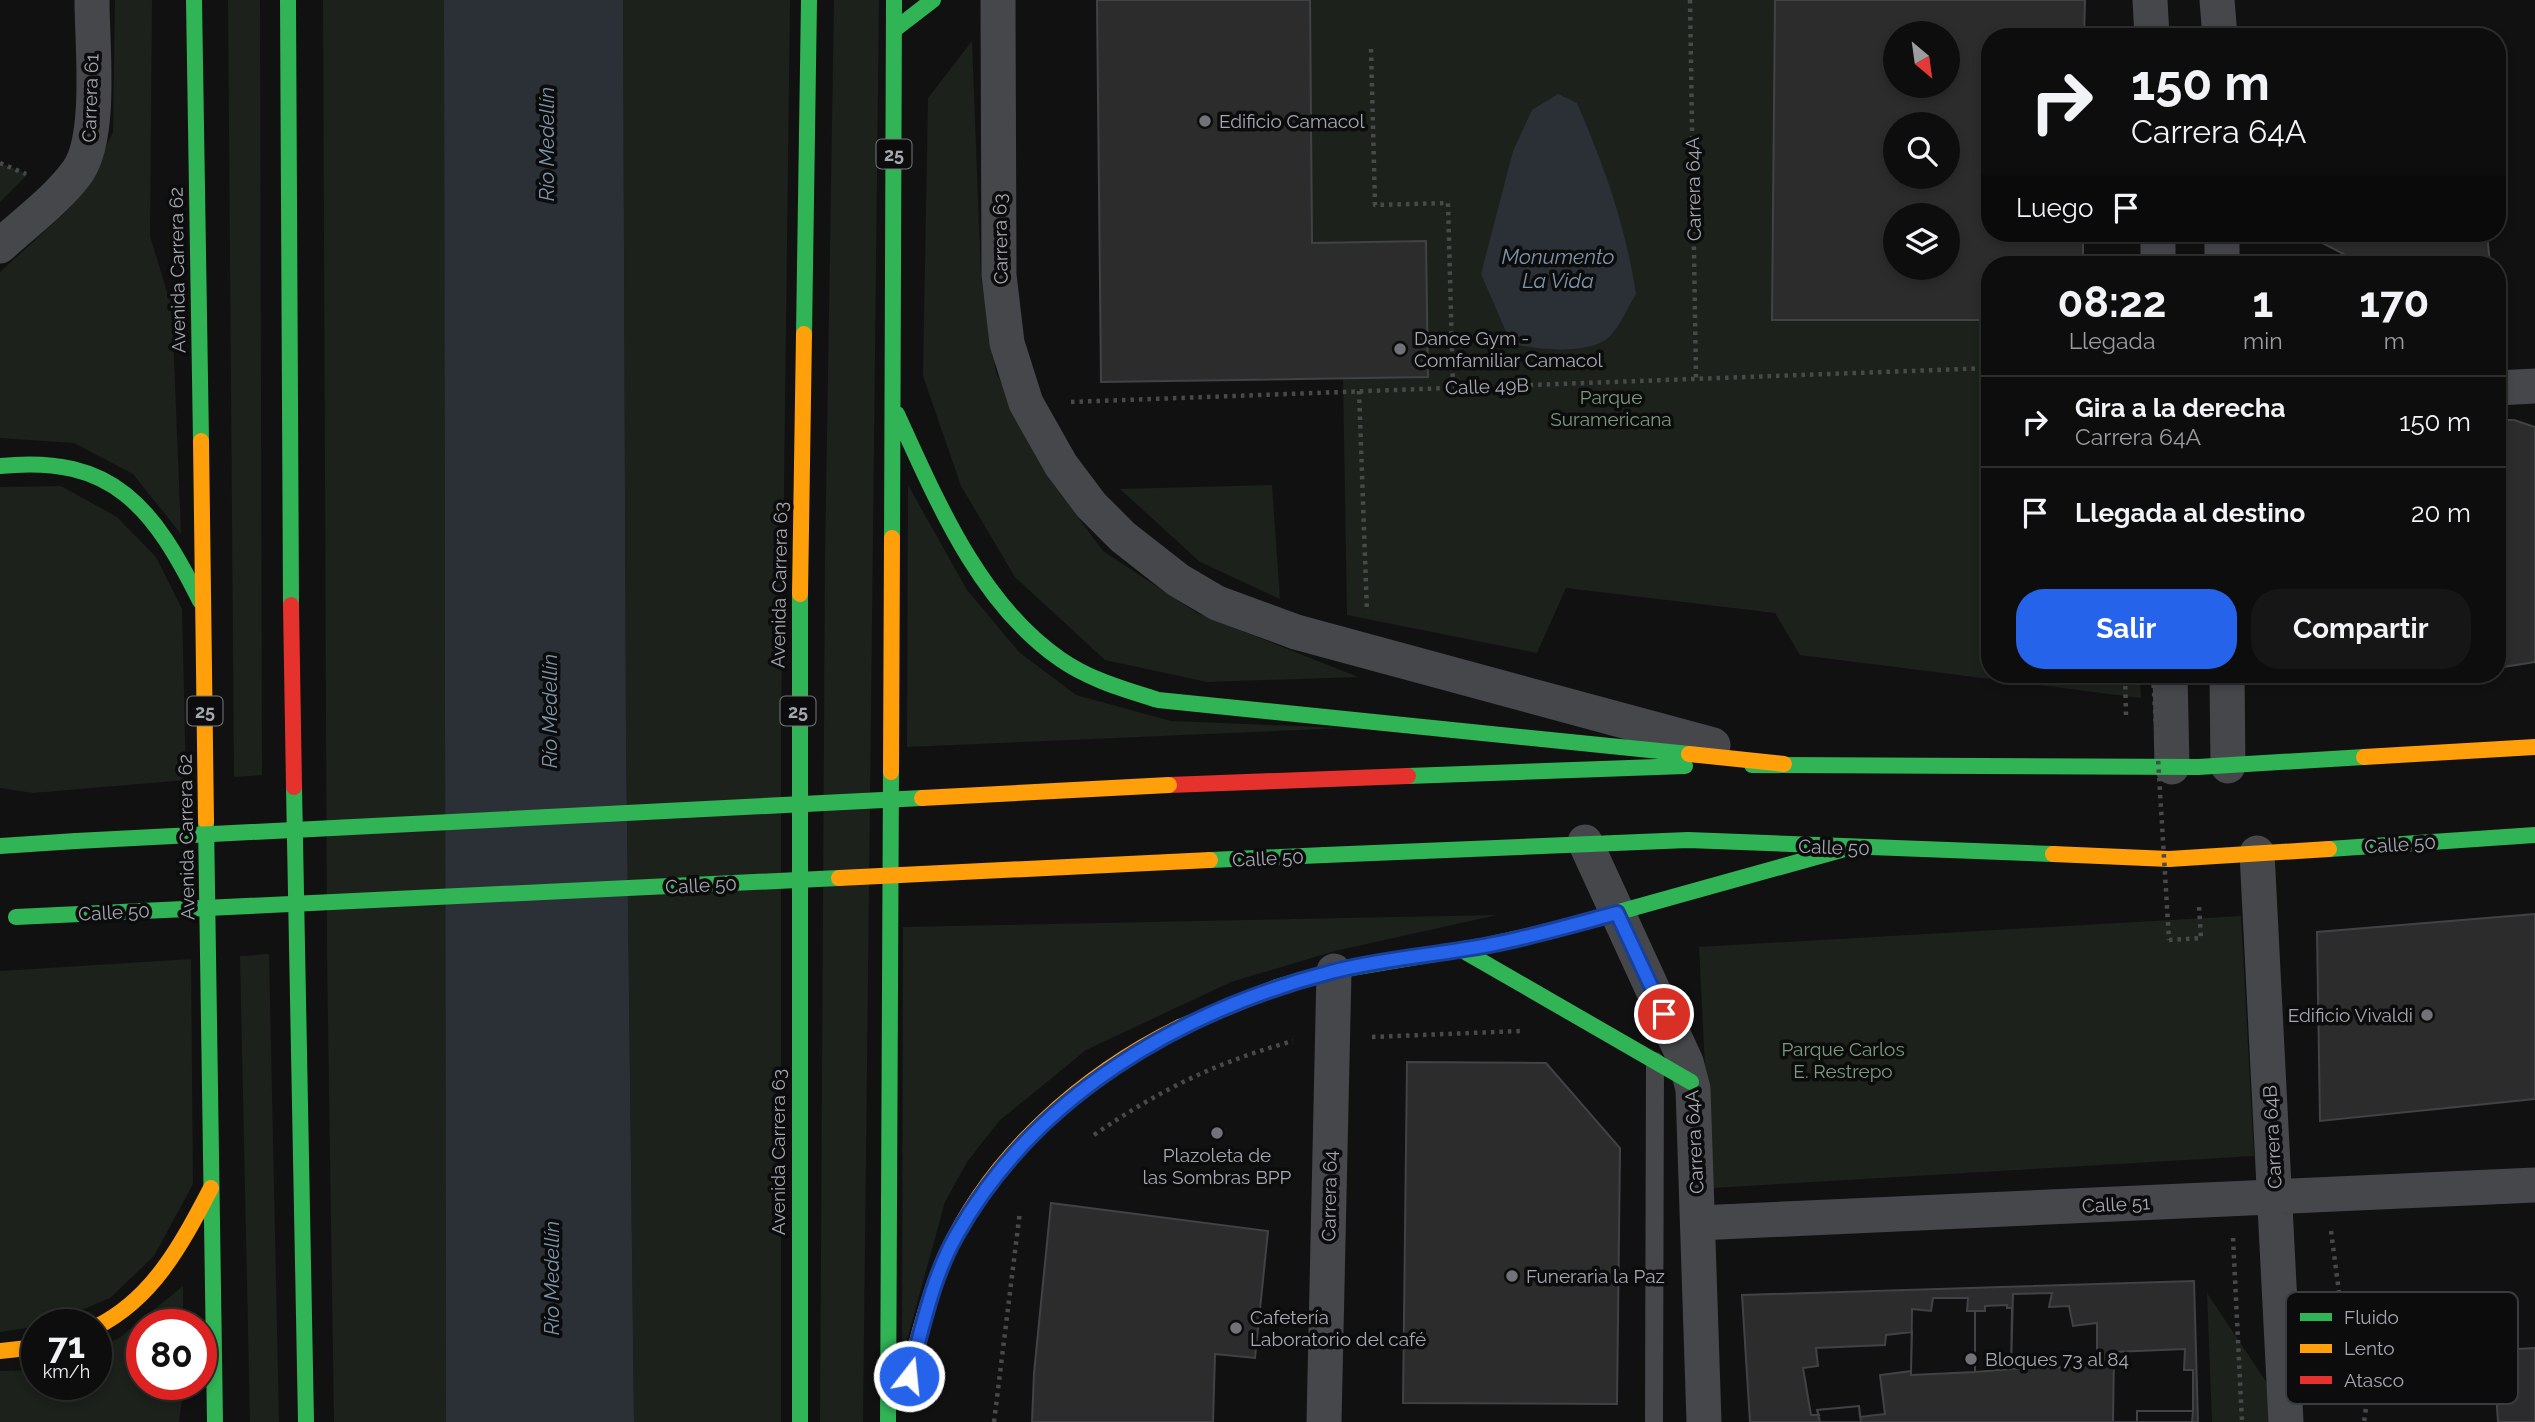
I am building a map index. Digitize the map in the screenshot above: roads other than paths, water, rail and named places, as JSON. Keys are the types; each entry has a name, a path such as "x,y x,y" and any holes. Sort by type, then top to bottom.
{"main road":[{"path":"180,0 195,63"},
{"name":"Avenida Carrera 62","path":"194,0 214,1183 215,1422"},
{"path":"288,0 290,598 306,1422"},
{"name":"Avenida Carrera 63","path":"800,1422 798,737 809,0"},
{"name":"25","path":"888,1422 894,0"},
{"path":"894,30 933,0"},
{"path":"892,405 946,517 972,563 1012,613 1051,652 1096,680 1170,701 1784,764"},
{"path":"0,466 25,462 72,467 106,483 143,509 169,543 203,607"},
{"path":"0,846 1169,785 1784,764 2228,766 2535,747"},
{"name":"Calle 50","path":"8,918 1585,842 1688,840 2123,859 2535,835"},
{"path":"895,1422 928,1307 955,1238 992,1179 1043,1123 1107,1071 1159,1038 1218,1010 1282,986 1334,971 1521,938 1852,847"},
{"path":"1462,950 1691,1082"},
{"path":"112,1316 147,1291 183,1240 214,1183"},
{"path":"0,1351 21,1349"}],"street":[{"name":"Carrera 61","path":"0,246 63,188 78,170 89,148 92,0"},
{"name":"Carrera 63","path":"998,0 999,275 1007,343 1026,403 1061,466 1091,505 1123,537 1178,580 1217,603 1308,635 1784,764"},
{"path":"2150,0 2152,28"},
{"path":"2217,0 2219,28"},
{"path":"2506,388 2535,386"},
{"path":"2162,683 2172,767"},
{"path":"2227,683 2228,766"},
{"name":"Carrera 64A","path":"1585,842 1686,1062 1691,1082 1696,1109 1704,1422"},
{"name":"Carrera 64B","path":"2257,853 2286,1422"},
{"name":"Carrera 64","path":"1324,1422 1334,971"},
{"name":"Calle 51","path":"1698,1223 2535,1185"}],"lane":[{"path":"1654,1422 1655,1061"}],"water":[{"name":"Río Medellín","path":"444,0 623,0 626,736 634,1422 446,1422"},
{"name":"Monumento La Vida","path":"1558,94 1577,103 1596,150 1620,220 1636,294 1615,331 1602,342 1563,350 1511,343 1481,274 1513,151 1532,110"}],"place":[{"name":"Edificio Camacol","path":"1205,121"},
{"name":"Dance Gym - Comfamiliar Camacol","path":"1400,349"},
{"name":"Edificio Vivaldi","path":"2427,1015"},
{"name":"Plazoleta de las Sombras BPP","path":"1217,1133"},
{"name":"Funeraria la Paz","path":"1512,1276"},
{"name":"Cafetería Laboratorio del café","path":"1236,1328"},
{"name":"Bloques 73 al 84","path":"1971,1359"}],"park label":[{"name":"Parque Suramericana","path":"1611,408"},
{"name":"Parque Carlos E. Restrepo","path":"1843,1060"}]}
